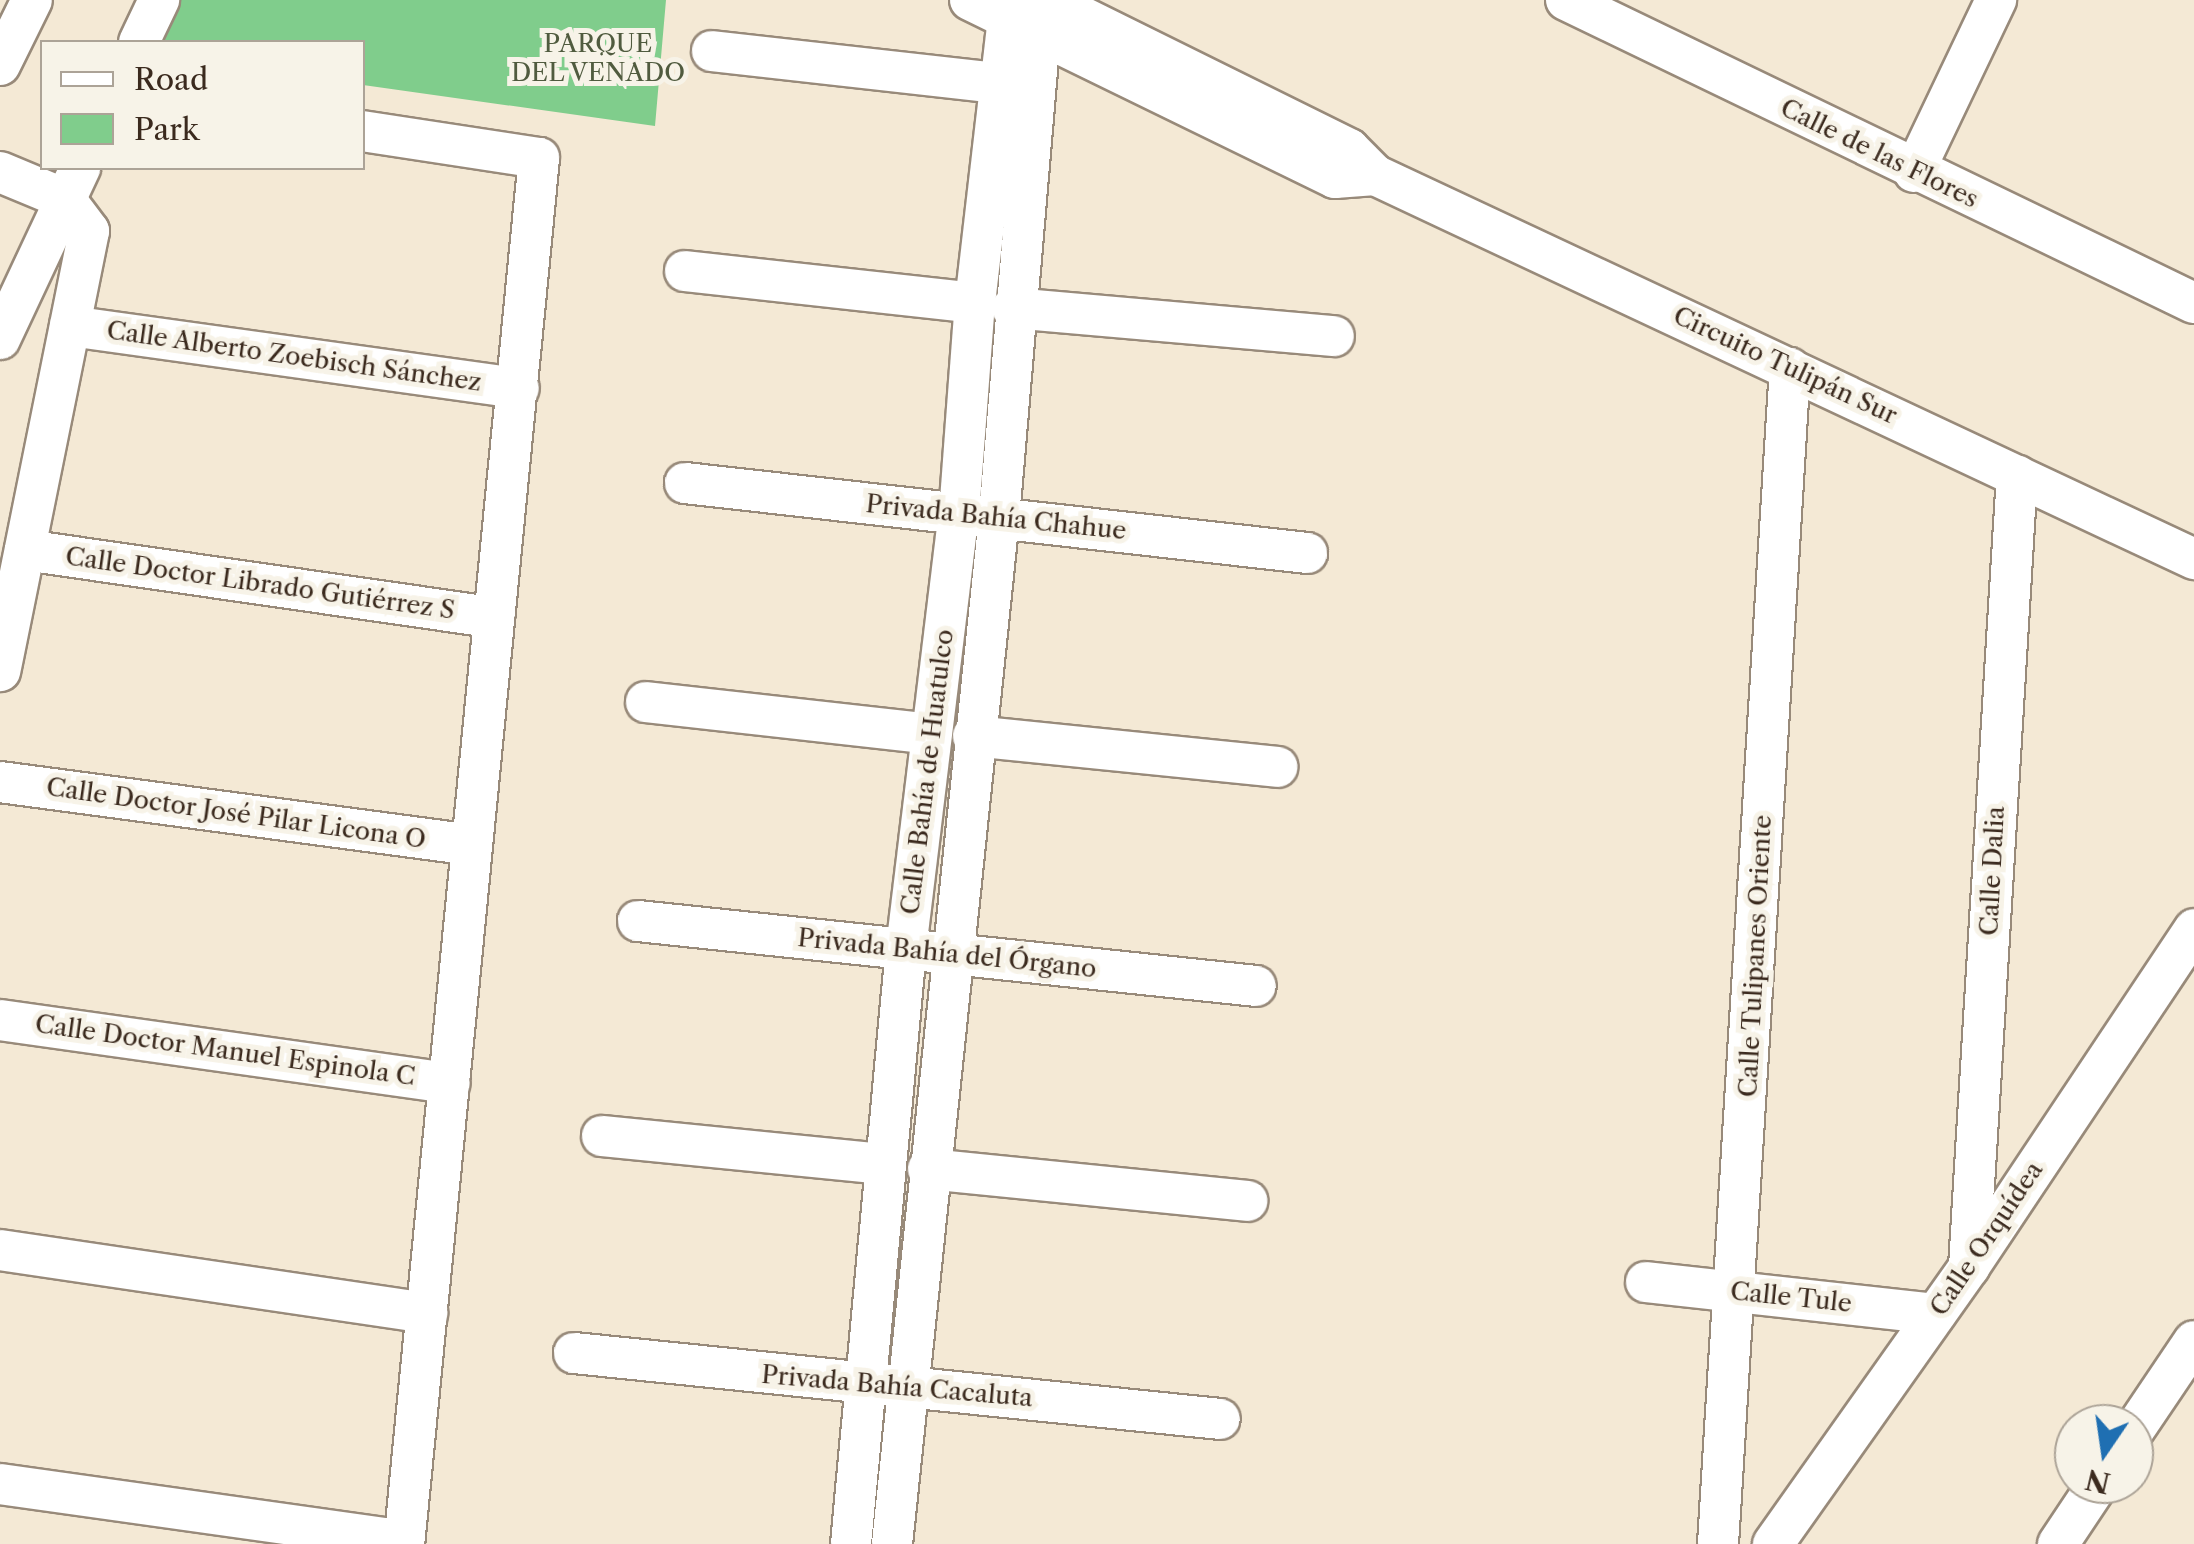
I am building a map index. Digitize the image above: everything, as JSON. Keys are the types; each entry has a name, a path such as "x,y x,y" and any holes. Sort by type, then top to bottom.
{"street":[{"path":"140,40 158,0"},
{"name":"Circuito Tulipán Sur","path":"970,0 1030,10 1335,178 1375,175 2194,560"},
{"name":"Calle de las Flores","path":"1566,0 1914,172 2194,303"},
{"path":"1914,172 1996,0"},
{"path":"0,65 18,7"},
{"name":"Calle Bahía de Huatulco","path":"892,1544 949,954 999,517 994,306 998,83 1030,10"},
{"name":"Calle Bahía de Huatulco","path":"851,1544 906,949 959,514 994,306 1030,10"},
{"path":"712,52 998,83"},
{"path":"0,1484 404,1542 539,158 365,131"},
{"path":"0,172 72,184"},
{"path":"0,671 89,231 72,184"},
{"path":"0,338 72,184"},
{"path":"685,271 994,306 1334,336"},
{"name":"Calle Alberto Zoebisch Sánchez","path":"70,326 519,388"},
{"name":"Calle Tulipanes Oriente","path":"1718,1544 1790,368"},
{"name":"Calle Dalia","path":"1969,1267 2017,476"},
{"name":"Privada Bahía Chahue","path":"685,482 1307,553"},
{"name":"Calle Doctor Librado Gutiérrez S","path":"25,550 494,618"},
{"path":"646,702 932,734"},
{"path":"972,736 1277,767"},
{"name":"Calle Doctor José Pilar Licona O","path":"0,782 472,845"},
{"name":"Privada Bahía del Órgano","path":"638,922 1256,986"},
{"name":"Calle Orquídea","path":"1773,1544 1969,1267 2194,929"},
{"name":"Calle Doctor Manuel Espinola C","path":"0,1020 450,1083"},
{"path":"602,1136 885,1164"},
{"path":"928,1169 1247,1201"},
{"path":"0,1250 427,1312"},
{"name":"Calle Tule","path":"1646,1282 1935,1314"},
{"path":"2151,1404 2194,1340"},
{"name":"Privada Bahía Cacaluta","path":"574,1354 1220,1419"},
{"path":"2058,1544 2085,1504"}],"green space":[{"name":"PARQUE DEL VENADO","path":"176,0 666,0 655,126 365,85 365,40 158,40"}]}
